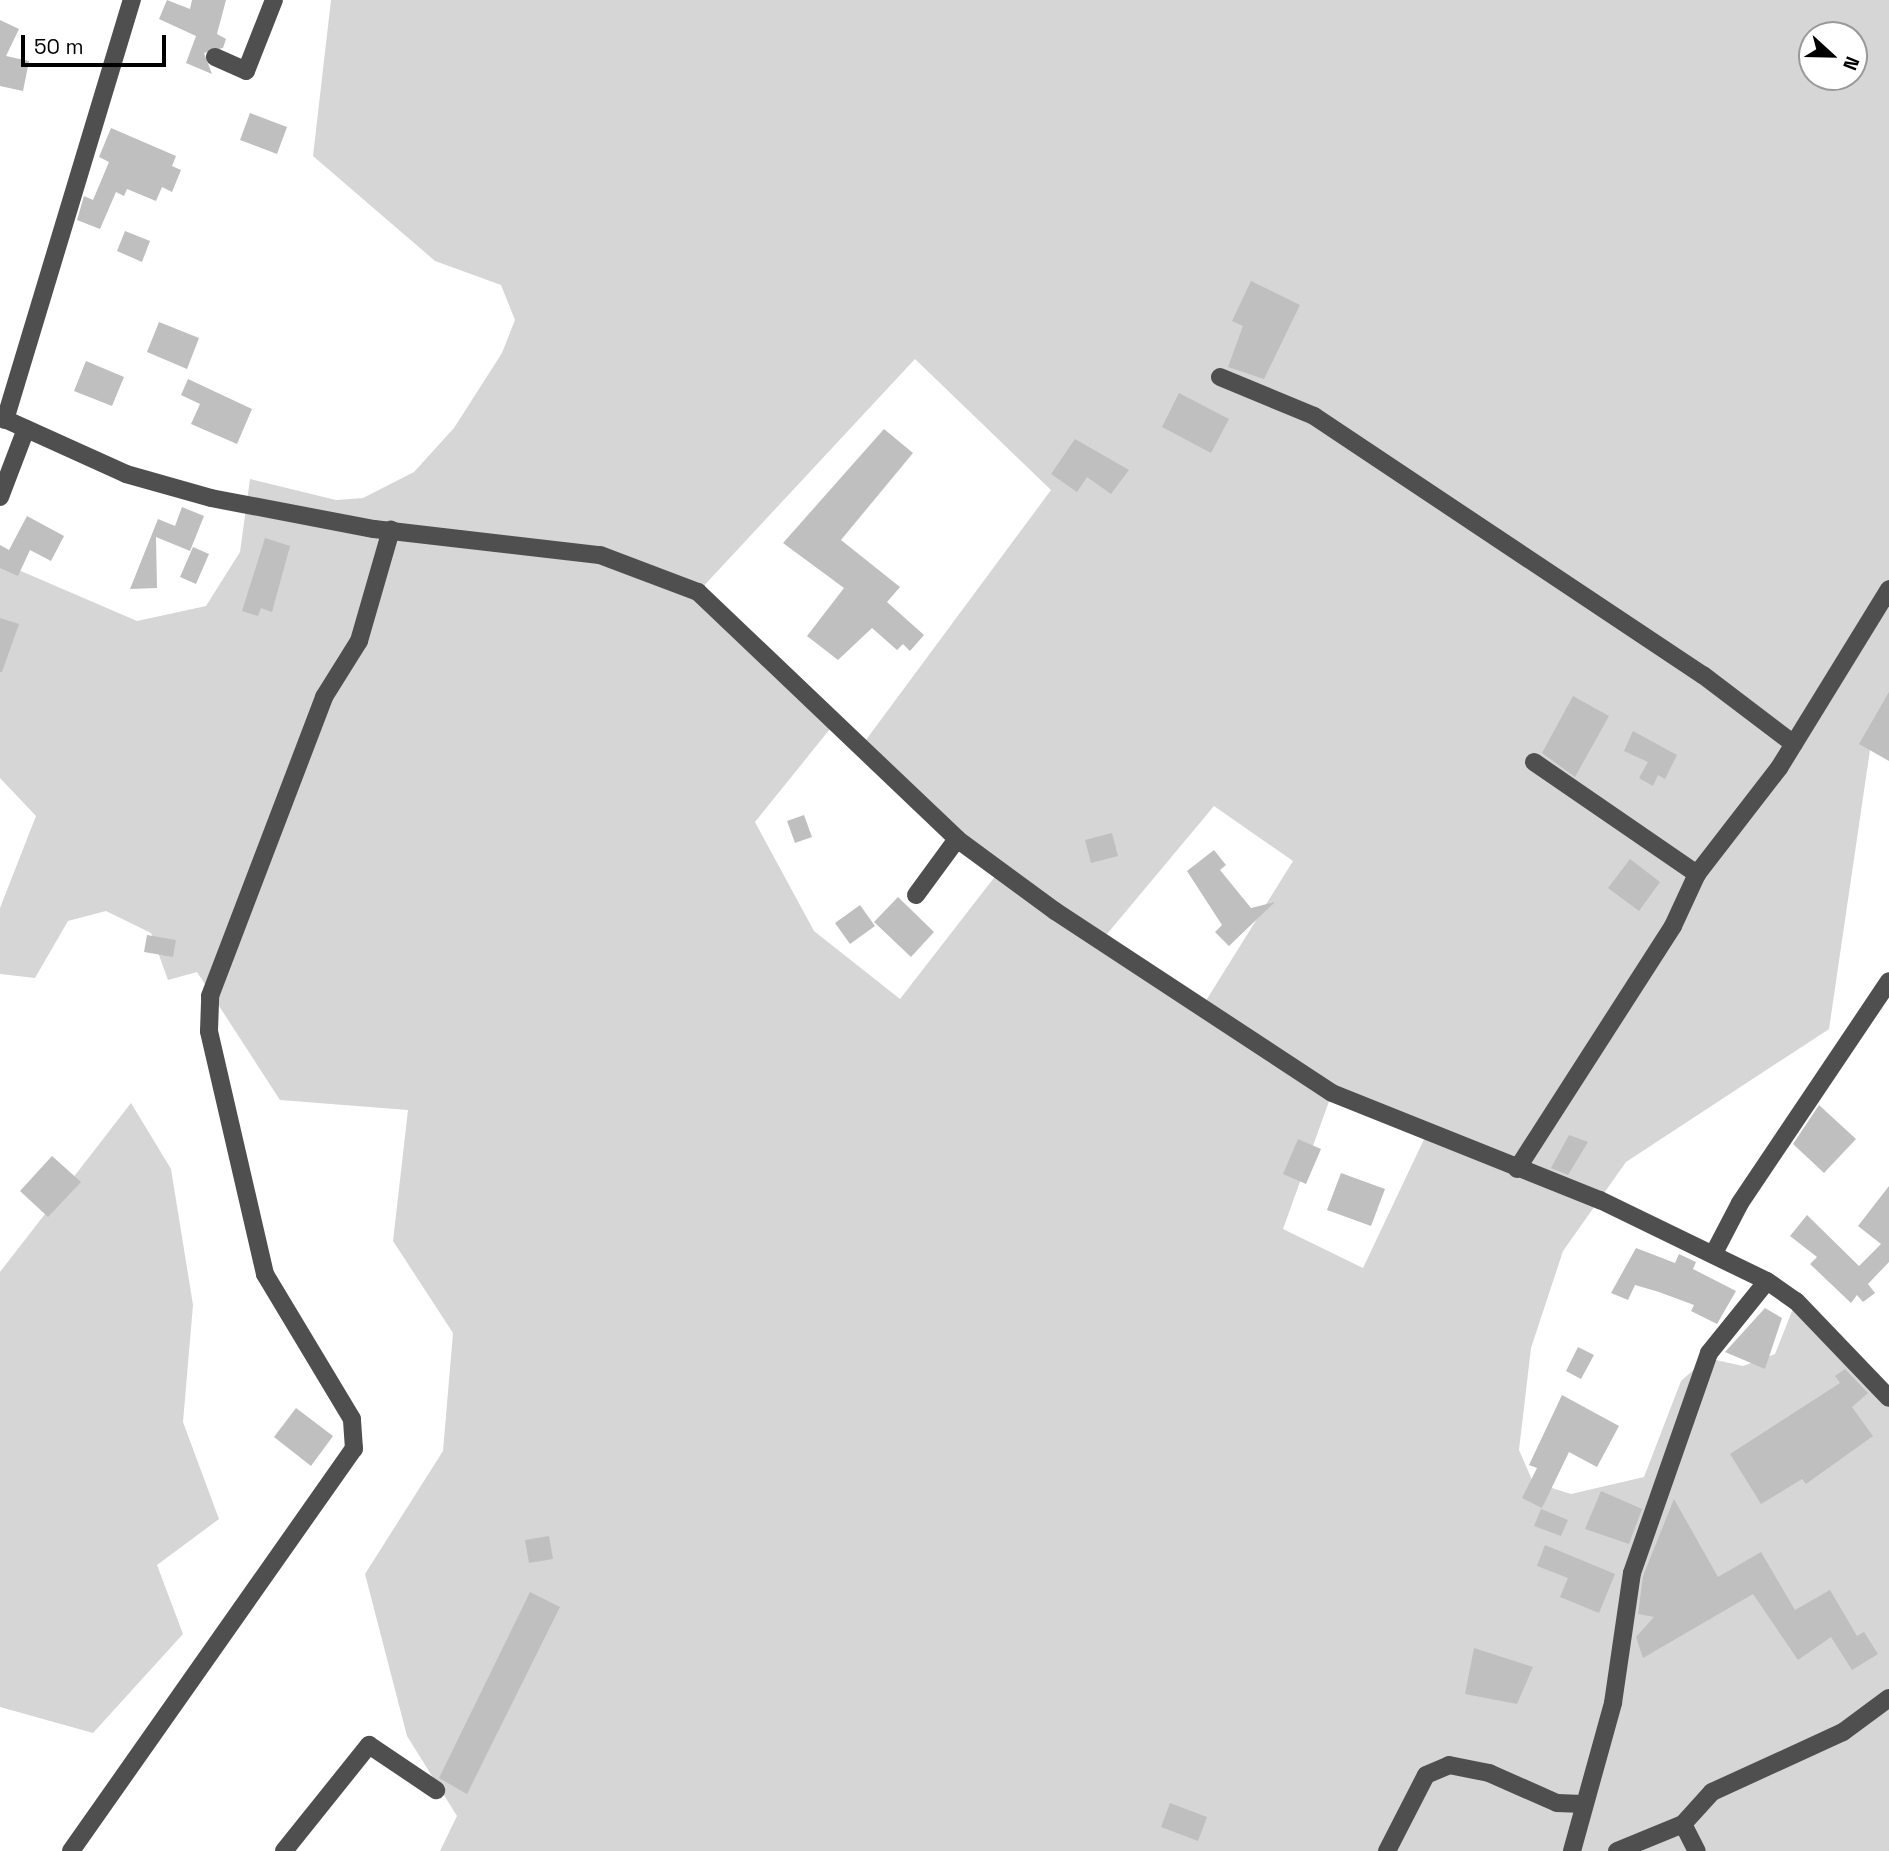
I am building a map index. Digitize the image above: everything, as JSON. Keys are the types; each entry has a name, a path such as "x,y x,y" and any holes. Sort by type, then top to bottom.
{"street":[{"path":"132,0 3,419 126,474 211,498 391,530 600,555 698,592 957,839 1332,1093 1714,1253 1767,1281 1796,1301 1889,1398"},
{"path":"215,57 246,71 274,0"},
{"path":"1220,377 1314,416 1703,675 1794,744"},
{"path":"0,497 26,429"},
{"path":"71,1851 355,1449 352,1419 265,1274 209,1031 210,996 324,697 359,641 391,530"},
{"path":"1517,1169 1672,926 1697,874 1794,744 1889,589"},
{"path":"1534,762 1697,874"},
{"path":"916,895 957,839"},
{"path":"1714,1253 1740,1203 1889,981"},
{"path":"1572,1851 1613,1703 1632,1573 1709,1353 1767,1281"},
{"path":"1617,1851 1683,1824 1712,1792 1843,1732 1889,1698"},
{"path":"284,1851 369,1745 436,1790"},
{"path":"1387,1851 1426,1774 1449,1765 1489,1773 1557,1803 1583,1804"},
{"path":"1683,1824 1697,1851"}],"shaded area":[{"path":"331,0 1889,0 1889,712 1875,716 1829,1029 1626,1162 1563,1251 1531,1348 1519,1450 1533,1482 1571,1494 1644,1477 1681,1381 1707,1358 1743,1366 1775,1354 1796,1301 1889,1398 1889,1851 440,1851 457,1816 407,1736 365,1574 443,1451 453,1333 393,1241 408,1110 280,1100 197,972 168,980 151,933 106,911 68,921 35,978 0,974 0,908 36,816 0,778 0,562 137,621 206,606 240,552 250,479 336,500 363,498 414,472 454,428 502,353 515,320 501,285 435,261 313,156","holes":["915,359 1051,490 860,748 1000,870 900,999 814,931 755,822 834,724 698,592","1214,806 1293,861 1202,1007 1102,940","1332,1093 1426,1135 1363,1268 1283,1229"]},
{"path":"131,1103 171,1169 193,1305 183,1422 219,1519 157,1565 183,1634 93,1733 0,1707 0,1272"}],"building":[{"path":"167,0 190,9 192,0 226,0 217,34 226,39 223,48 204,53 212,74 186,63 196,36 159,19"},
{"path":"0,20 19,29 6,56 29,61 23,91 0,86"},
{"path":"250,113 287,127 277,154 240,140"},
{"path":"111,128 176,156 172,166 181,170 172,192 162,187 156,201 127,189 124,196 116,192 100,229 77,220 84,196 93,200 109,162 99,157"},
{"path":"125,231 150,241 142,262 117,251"},
{"path":"1251,281 1300,305 1264,379 1228,367 1243,326 1232,321"},
{"path":"159,322 199,338 187,369 147,352"},
{"path":"86,361 124,377 112,406 74,391"},
{"path":"188,379 252,409 237,444 191,424 200,404 181,395"},
{"path":"1179,393 1229,419 1211,453 1162,427"},
{"path":"884,429 913,453 841,540 900,587 887,602 924,635 910,651 903,644 897,650 872,628 838,660 807,636 844,588 783,543"},
{"path":"1075,439 1129,470 1111,494 1087,477 1077,492 1051,474"},
{"path":"182,507 204,516 190,551 156,537 157,588 130,589 158,519 175,526"},
{"path":"27,516 64,536 51,561 30,550 18,576 0,568 0,545 9,550"},
{"path":"265,538 290,546 272,612 261,608 258,616 242,611"},
{"path":"193,547 209,554 196,584 180,577"},
{"path":"0,618 19,624 2,672 0,672"},
{"path":"1889,692 1889,761 1859,744"},
{"path":"1573,696 1609,716 1575,777 1542,753"},
{"path":"1633,731 1677,755 1665,779 1658,775 1653,786 1639,778 1648,762 1624,751"},
{"path":"804,815 812,837 795,843 787,821"},
{"path":"1112,833 1118,856 1091,863 1085,840"},
{"path":"1214,850 1226,865 1220,870 1251,908 1275,902 1229,946 1215,932 1222,925 1187,871"},
{"path":"1630,859 1660,882 1639,911 1608,888"},
{"path":"898,897 934,932 911,957 874,922"},
{"path":"860,905 875,926 850,944 835,923"},
{"path":"147,935 176,940 173,957 144,952"},
{"path":"1819,1105 1856,1139 1824,1173 1793,1144"},
{"path":"1569,1135 1588,1142 1568,1175 1551,1168"},
{"path":"1298,1139 1321,1149 1306,1184 1283,1174"},
{"path":"52,1156 81,1182 48,1217 20,1191"},
{"path":"1341,1173 1385,1189 1371,1226 1327,1210"},
{"path":"1889,1186 1889,1262 1868,1284 1875,1293 1863,1302 1857,1295 1851,1303 1810,1264 1817,1257 1790,1236 1807,1215 1859,1266 1881,1244 1858,1226"},
{"path":"1636,1248 1675,1263 1679,1254 1696,1262 1693,1269 1736,1291 1717,1324 1691,1311 1694,1305 1659,1292 1635,1285 1628,1300 1611,1293"},
{"path":"1765,1308 1782,1318 1765,1369 1725,1352"},
{"path":"1578,1347 1594,1355 1581,1379 1566,1371"},
{"path":"1845,1369 1868,1393 1852,1407 1873,1436 1806,1484 1802,1479 1761,1504 1730,1454 1840,1383 1835,1376"},
{"path":"1562,1395 1619,1426 1597,1467 1569,1452 1542,1508 1522,1498 1537,1468 1529,1465"},
{"path":"296,1408 333,1436 311,1466 274,1437"},
{"path":"1601,1491 1642,1509 1629,1544 1585,1529"},
{"path":"1674,1499 1718,1577 1761,1552 1795,1610 1830,1590 1857,1636 1864,1632 1878,1654 1852,1670 1831,1637 1798,1660 1753,1594 1643,1658 1636,1637 1654,1617 1638,1614 1643,1576"},
{"path":"1541,1509 1568,1520 1561,1536 1534,1526"},
{"path":"549,1536 553,1559 529,1563 525,1540"},
{"path":"1545,1545 1615,1574 1599,1613 1560,1597 1568,1578 1537,1566"},
{"path":"530,1592 560,1607 467,1794 439,1778"},
{"path":"1474,1648 1533,1667 1517,1704 1465,1694"},
{"path":"1170,1803 1207,1817 1198,1841 1161,1827"}]}
